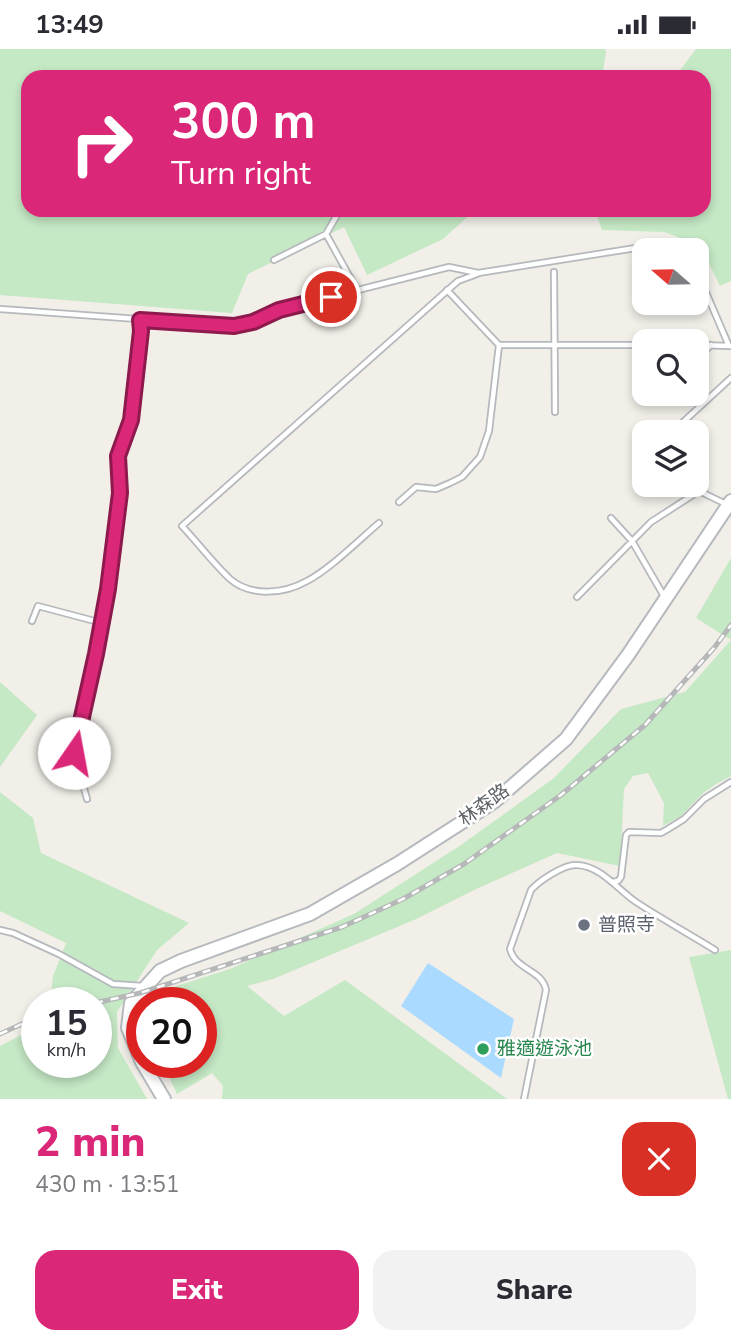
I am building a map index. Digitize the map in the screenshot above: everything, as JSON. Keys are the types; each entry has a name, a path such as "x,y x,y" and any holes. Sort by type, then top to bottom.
{"main road":[{"name":"林森路","path":"147,987 160,971 181,961 310,914 397,864 495,801 566,739 628,655 730,503"},
{"path":"152,1078 164,1099"}],"lane":[{"path":"274,260 327,234 336,217"},
{"path":"327,234 357,290"},
{"path":"379,523 307,582 282,590 261,592 246,589 231,580 182,526 457,281 478,273 632,249"},
{"path":"0,309 234,326 253,322 279,310 449,267 478,273"},
{"path":"554,272 555,412"},
{"path":"447,290 499,345 632,345"},
{"path":"709,298 730,345 711,345"},
{"path":"87,799 74,753 108,589 120,493 118,456 131,420 140,320"},
{"path":"399,502 416,487 436,489 461,477 480,457 489,431 499,345"},
{"path":"685,420 731,378"},
{"path":"709,495 730,503"},
{"path":"577,597 651,522 690,497"},
{"path":"611,518 632,541 666,599"},
{"path":"33,621 38,606 102,622"},
{"path":"611,882 618,881 621,877 625,838 629,832 661,832 668,829 684,819 711,794 731,782"},
{"path":"524,1099 546,990 541,979 516,962 510,949 531,890 536,884 570,866 585,866 602,874 634,901 715,950"},
{"path":"0,930 13,933 59,954 113,984 128,987"}],"green space":[{"path":"0,49 605,49 603,70 21,70 21,217 467,217 443,239 367,275 344,227 248,274 232,313 0,295"},
{"path":"696,49 731,49 731,281 720,286 709,263 709,238 681,238 664,232 602,230 597,217 711,217 711,70 680,70"},
{"path":"731,558 731,640 696,618"},
{"path":"731,640 731,776 702,794 681,816 663,826 664,803 648,773 633,776 624,789 620,866 557,853 414,920 273,979 247,986 284,1016 345,980 507,1099 222,1099 223,1086 216,1078 217,987 173,987 230,969 354,914 461,845 554,778 621,709 685,692"},
{"path":"0,682 37,715 0,767"},
{"path":"0,792 33,818 41,853 189,923 157,950 133,987 126,987 126,998 117,1012 118,1048 126,1062 126,1078 135,1078 147,1099 0,1099 0,1046 21,1035 21,1078 112,1078 112,987 52,987 53,976 66,943 0,911"},
{"path":"731,950 731,1099 728,1099 689,957"},
{"path":"170,1078 204,1078 177,1094"}],"water":[{"name":"雅適遊泳池","path":"428,963 514,1019 501,1078 401,1006"}],"railway":[{"path":"112,999 140,993 342,927 403,899 464,864 561,795 645,725 714,648 731,625"},
{"path":"0,1034 21,1024"}],"place":[{"name":"普照寺","path":"584,925"},
{"name":"雅適遊泳池","path":"483,1049"}],"route":[{"path":"74,753 108,589 120,493 118,456 131,420 140,320 234,326 253,322 279,310 331,297"}]}
